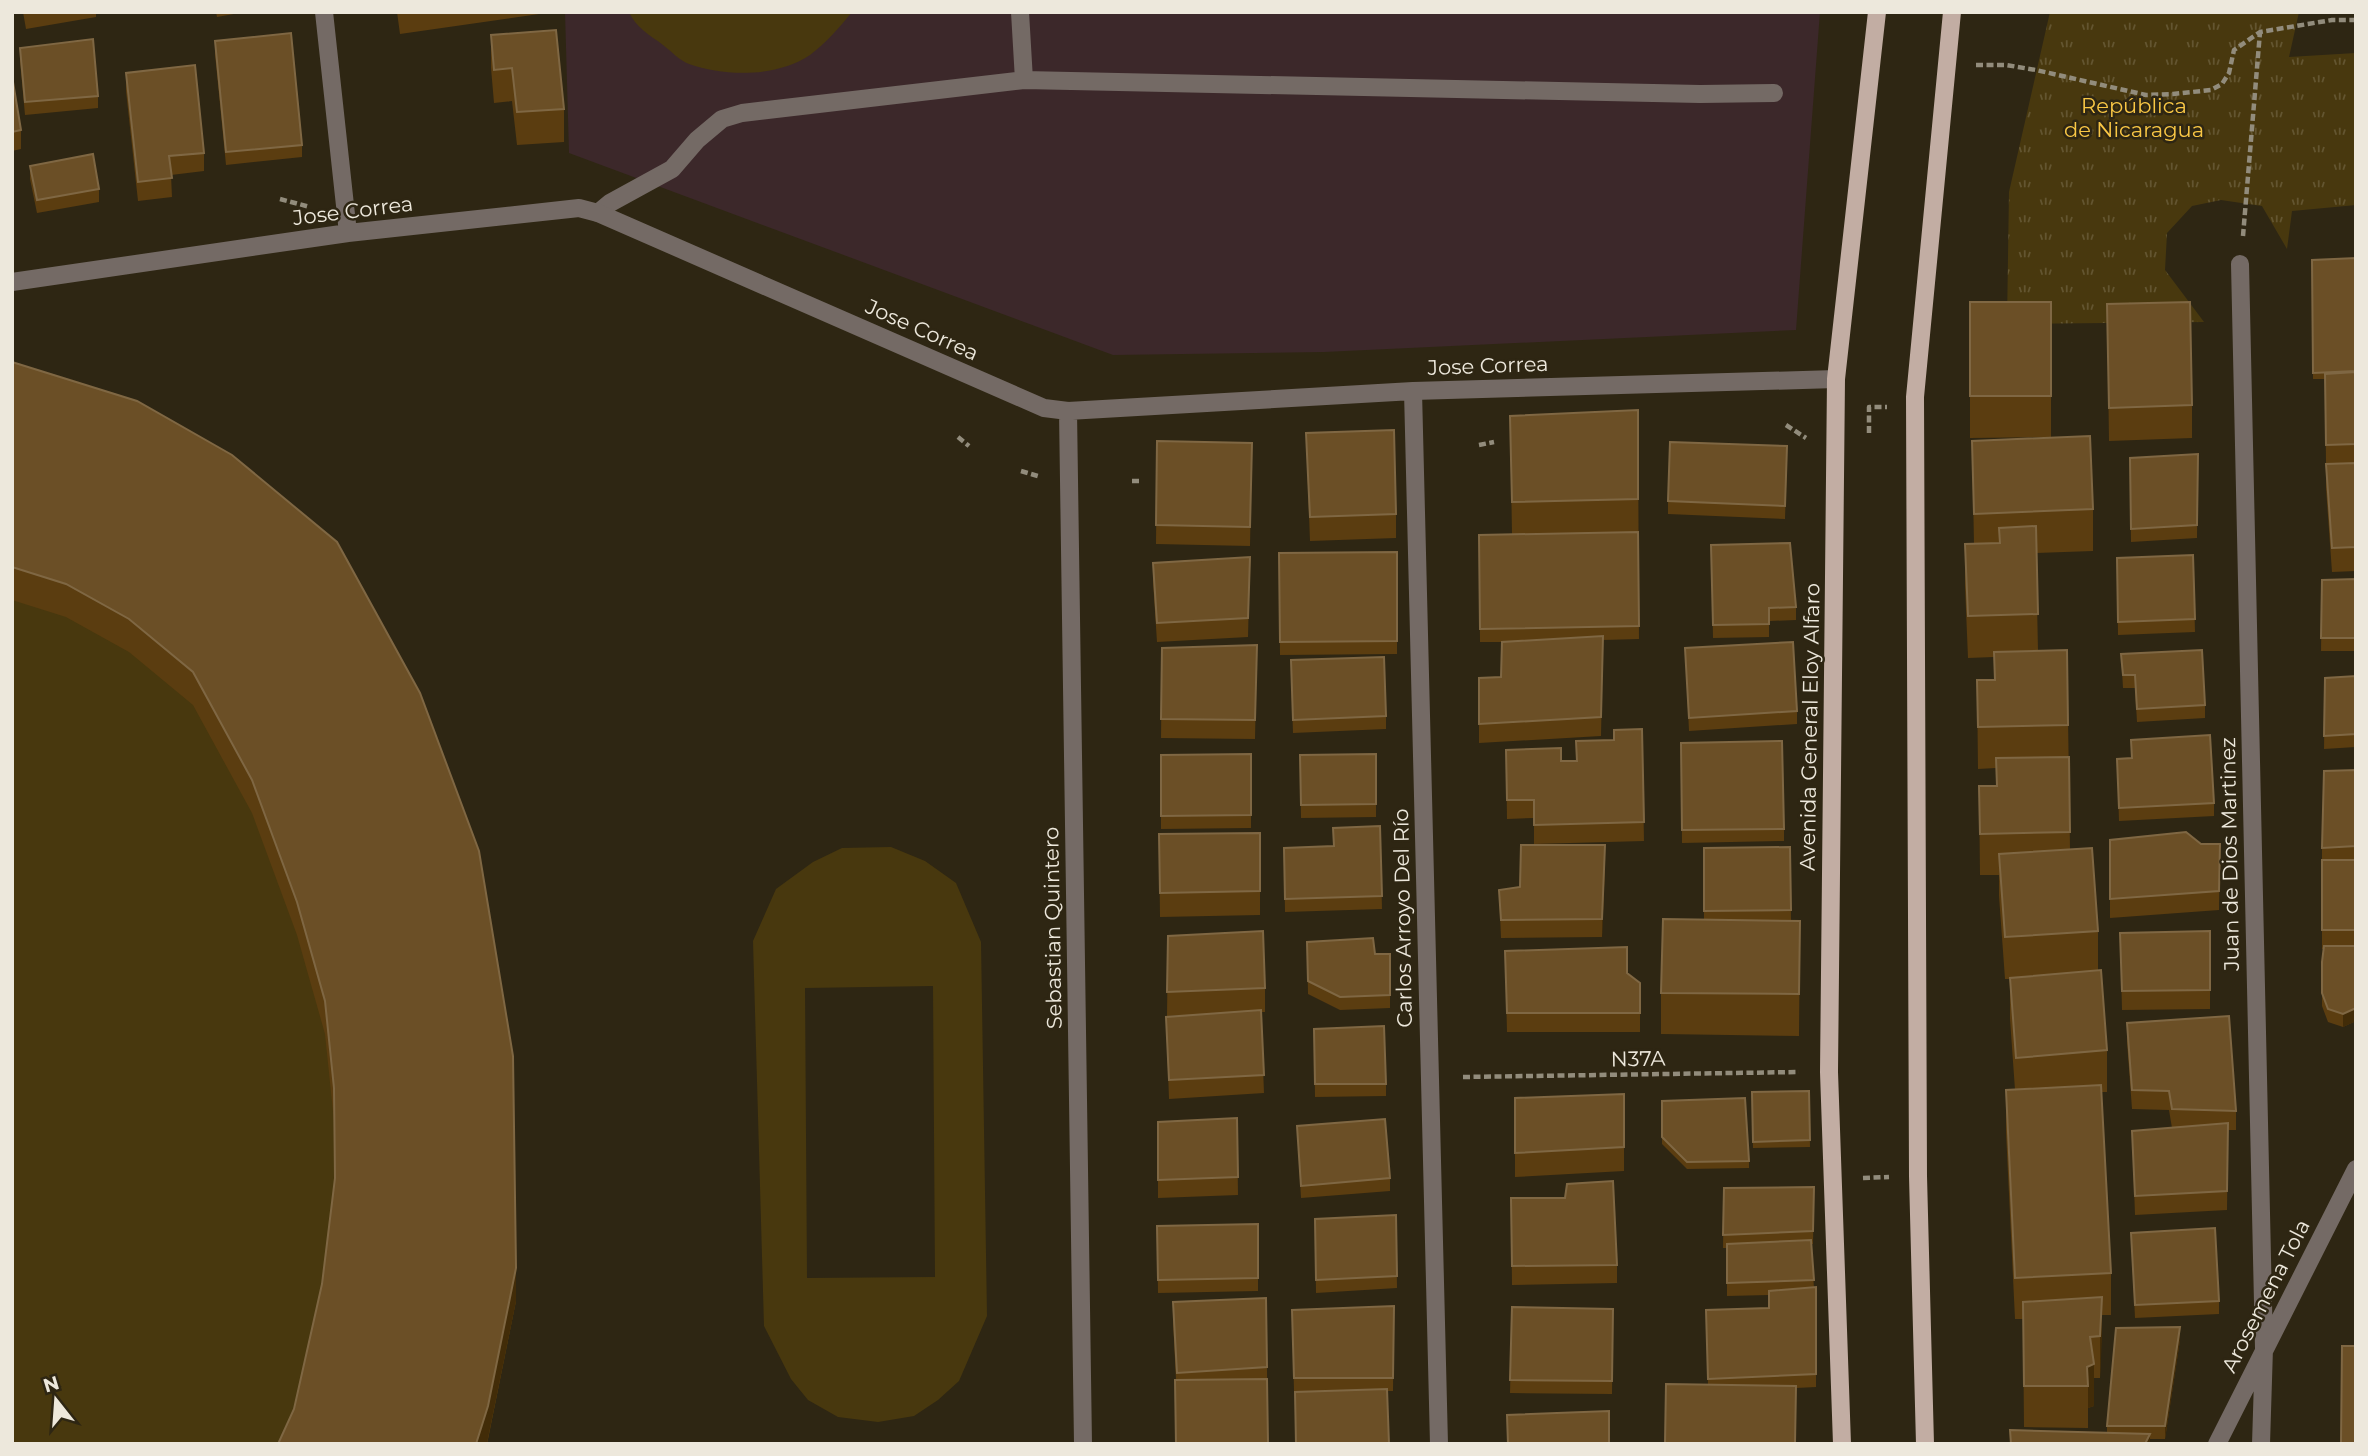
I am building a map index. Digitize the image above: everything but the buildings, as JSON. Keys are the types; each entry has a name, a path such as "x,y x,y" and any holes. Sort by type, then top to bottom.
{"main road":[{"name":"Avenida General Eloy Alfaro","path":"1842,1444 1829,1072 1836,379 1877,12"},
{"path":"1925,1444 1918,1162 1915,397 1952,12"}],"street":[{"path":"324,12 348,233"},
{"path":"1020,12 1024,80"},
{"path":"598,213 610,203 672,169 697,140 722,120 742,113 1024,80 1774,93"},
{"name":"Jose Correa","path":"12,282 348,233 579,208 598,213 1044,408 1068,411 1413,391 1836,379"},
{"name":"Juan de Dios Martinez","path":"2240,264 2264,1348 2261,1444"},
{"name":"Carlos Arroyo Del Río","path":"1413,391 1439,1444"},
{"name":"Sebastian Quintero","path":"1068,411 1083,1444"},
{"name":"Arosemena Tola","path":"2217,1444 2356,1169"}],"path":[{"path":"2006,65 2146,95 2211,90 2222,84 2229,73 2234,50 2260,32 2332,20 2356,20"},
{"path":"2240,264 2260,32"},
{"path":"280,199 313,208"},
{"path":"1869,433 1869,407 1894,407"},
{"path":"1786,425 1805,438"},
{"path":"958,437 969,446"},
{"path":"1479,445 1494,442"},
{"path":"1021,471 1049,480"},
{"path":"1132,481 1140,481"},
{"name":"N37A","path":"1463,1077 1800,1072"},
{"path":"1856,1178 1900,1177"}],"shaded area":[{"path":"565,12 1820,12 1796,330 1324,352 1113,355 569,153"}],"green space":[{"path":"629,12 852,12 821,46 797,62 767,71 735,73 686,63 644,31"},
{"name":"República de Nicaragua","path":"2050,12 2299,12 2289,57 2356,53 2356,205 2292,211 2287,249 2262,206 2221,200 2192,206 2167,233 2165,270 2204,322 2007,324 2009,192"},
{"path":"12,395 137,434 516,1301 487,1444 12,1444"},
{"path":"891,847 925,861 956,883 981,942 987,1316 959,1381 938,1400 914,1416 878,1422 838,1417 808,1400 791,1379 764,1326 753,941 776,889 813,862 842,848","holes":["933,986 935,1277 807,1278 805,988"]}]}
